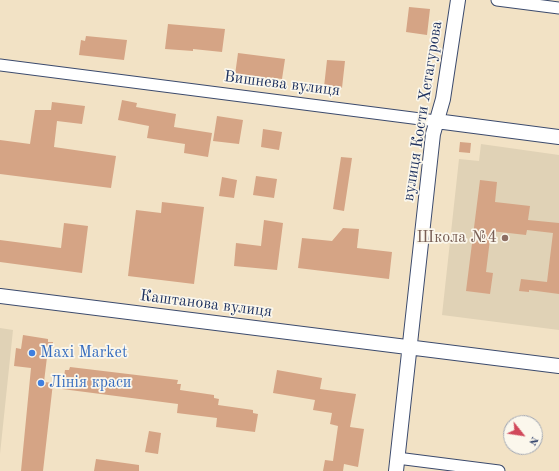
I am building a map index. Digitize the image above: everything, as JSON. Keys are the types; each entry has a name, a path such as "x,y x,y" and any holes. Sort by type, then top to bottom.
{"street":[{"name":"вулиця Кости Хетагурова","path":"396,465 408,348 436,121 443,99 458,0"},
{"path":"497,0 559,8"},
{"name":"Вишнева вулиця","path":"0,65 559,136"},
{"name":"Каштанова вулиця","path":"0,296 559,366"},
{"path":"396,465 499,471"}],"shaded area":[{"name":"Школа №4","path":"481,144 559,155 559,330 442,315 459,159 479,161"},
{"path":"0,328 13,330 0,454"}],"building":[{"path":"409,7 430,9 427,35 406,32"},
{"path":"168,24 225,29 222,52 193,49 193,51 165,49"},
{"path":"86,36 127,40 124,60 79,55 81,40 85,41"},
{"path":"238,53 285,59 282,79 267,77 266,82 255,80 255,78 235,75"},
{"path":"327,60 345,61 342,88 324,87"},
{"path":"122,100 137,103 136,107 176,114 174,127 212,133 208,157 184,153 185,144 147,138 149,126 118,120"},
{"path":"52,102 85,106 82,124 57,121 54,147 116,156 111,188 0,174 0,140 30,144 35,110 51,110"},
{"path":"217,116 243,120 239,144 213,141"},
{"path":"263,129 282,132 279,150 261,147"},
{"path":"460,142 471,143 470,153 459,152"},
{"path":"341,157 352,158 344,211 333,209"},
{"path":"256,176 277,179 274,198 253,195"},
{"path":"222,177 237,180 234,198 219,196"},
{"path":"480,180 497,182 495,202 530,206 528,220 559,223 559,294 529,290 529,292 519,291 521,279 547,282 553,233 527,230 526,235 491,231 486,272 493,273 490,294 466,291"},
{"path":"162,202 204,207 194,284 128,276 136,210 161,213"},
{"path":"264,220 283,223 277,270 234,266 236,243 261,246"},
{"path":"64,223 88,226 82,273 0,262 0,240 61,248"},
{"path":"343,228 359,229 357,248 392,252 389,279 298,268 302,238 332,241"},
{"path":"23,335 48,339 48,342 53,342 51,357 47,357 44,382 53,383 43,471 21,471 31,368 14,366 16,348 21,349"},
{"path":"70,367 178,380 177,384 181,384 180,390 214,395 214,398 219,399 218,405 253,410 253,413 258,414 255,432 216,427 217,418 177,413 178,404 62,389 65,370 69,370"},
{"path":"277,370 322,378 320,389 356,394 350,427 364,429 358,467 344,464 343,471 323,471 325,460 333,461 338,426 330,424 332,413 313,410 315,400 273,393"},
{"path":"149,431 161,433 158,454 145,452"},
{"path":"96,459 139,465 139,471 94,471"}],"place":[{"name":"Школа №4","path":"505,238"},
{"name":"Maxi Market","path":"32,353"},
{"name":"Лінія краси","path":"41,383"}]}
